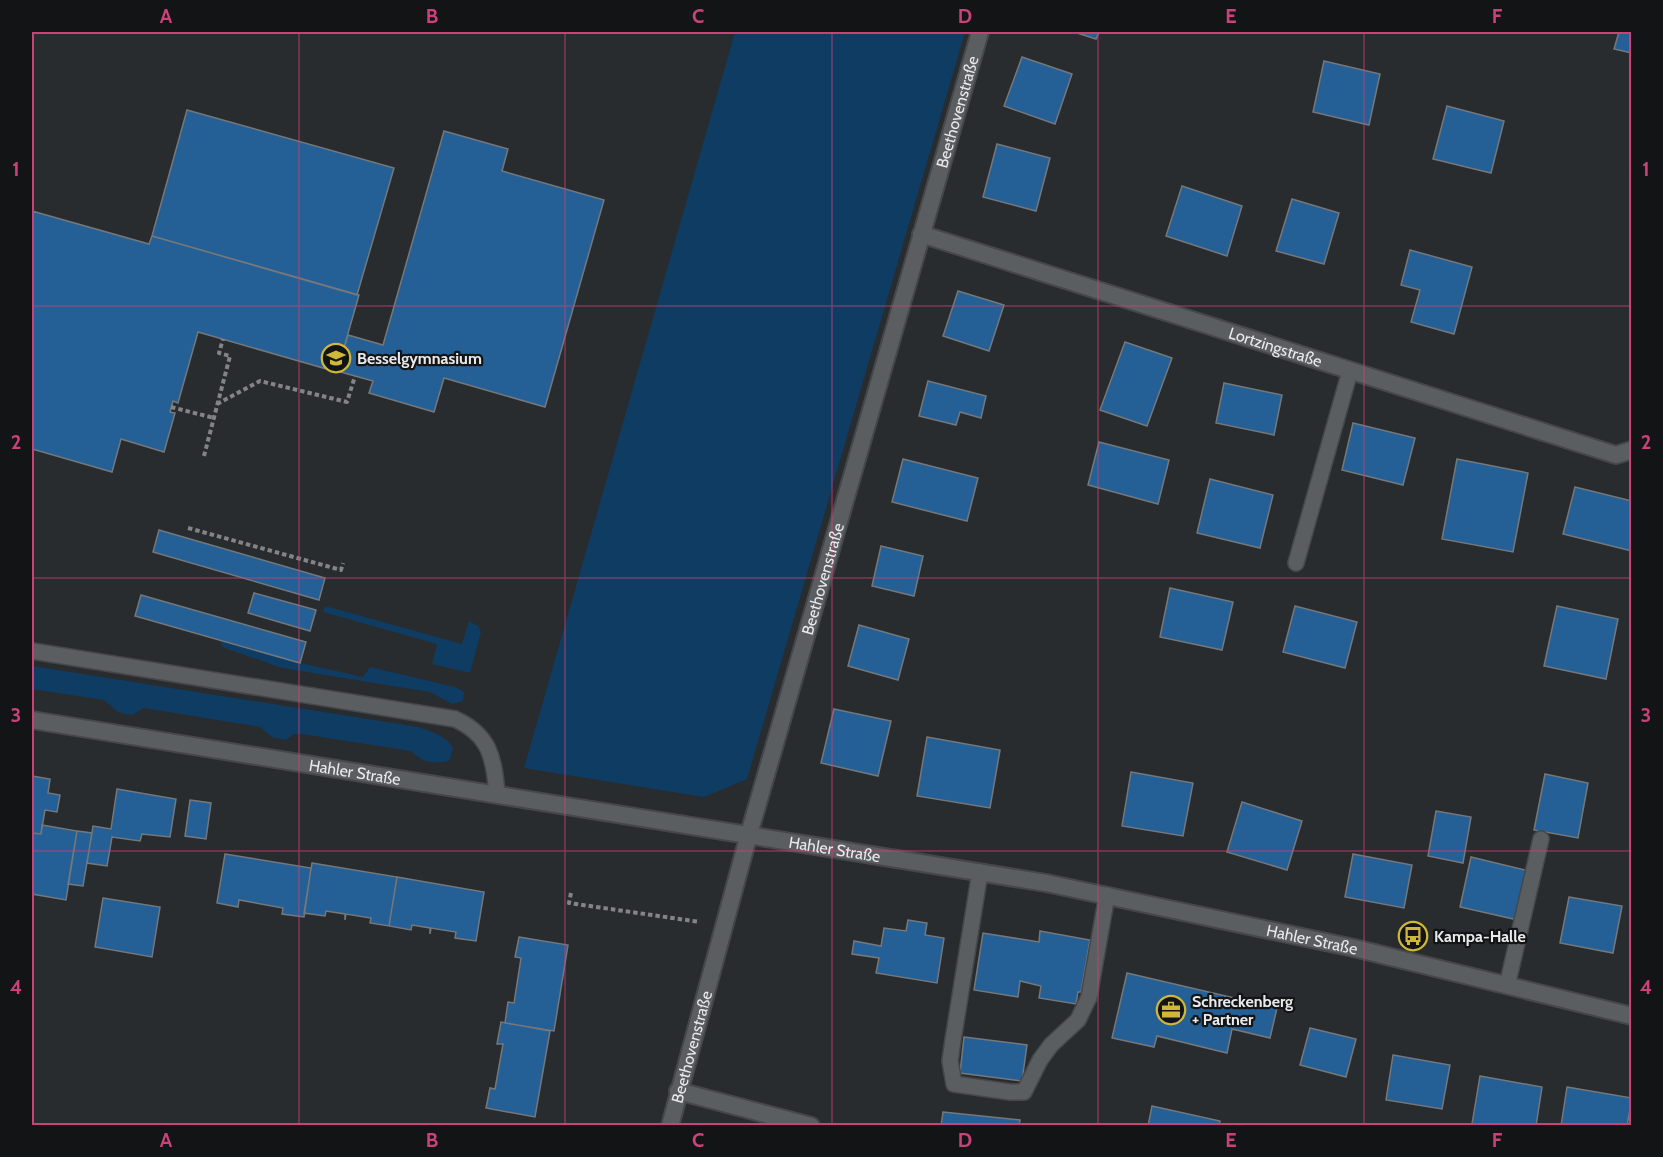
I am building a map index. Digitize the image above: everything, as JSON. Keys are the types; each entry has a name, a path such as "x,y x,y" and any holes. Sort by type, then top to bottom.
{"street":[{"name":"Beethovenstraße","path":"670,1125 749,834 980,32"},
{"name":"Lortzingstraße","path":"921,234 1616,455 1632,450"},
{"name":"Hahler Straße","path":"32,720 749,834 1107,895 1354,948 1632,1016"},
{"path":"678,1091 811,1125"}],"lane":[{"path":"1296,563 1350,371"},
{"path":"32,651 455,719 475,728 487,746 495,773 497,794"},
{"path":"1507,986 1540,838"},
{"path":"980,872 952,1040 950,1061 954,1084 1024,1092 1051,1045 1078,1020 1089,997 1107,895"}],"path":[{"path":"204,456 230,356 219,353 223,339"},
{"path":"218,404 260,381 347,402 355,376"},
{"path":"171,407 214,418"},
{"path":"188,528 341,570 343,562"},
{"path":"571,893 569,903 724,925"}],"shaded area":[{"path":"735,32 965,32 747,779 704,797 524,768"},
{"path":"325,606 462,644 469,621 478,626 481,632 470,673 432,664 437,644 323,612"},
{"path":"220,640 300,663 363,677 370,667 455,687 464,692 463,701 452,704 430,692 282,668 222,647"},
{"path":"32,666 418,727 442,737 453,748 449,761 433,762 420,758 411,751 302,734 294,734 286,740 272,737 260,727 144,708 132,715 125,714 118,712 104,700 32,689"}],"building":[{"path":"1074,32 1099,32 1096,39"},
{"path":"1619,32 1632,32 1632,53 1614,49"},
{"path":"1022,57 1072,74 1055,124 1004,106"},
{"path":"1324,61 1380,74 1369,125 1313,112"},
{"path":"1447,106 1504,121 1491,173 1433,159"},
{"path":"187,110 394,168 357,295 152,236"},
{"path":"444,131 508,149 502,171 604,200 545,407 444,378 434,412 369,393 373,381 337,371 348,335 383,345"},
{"path":"997,144 1050,158 1036,211 983,197"},
{"path":"1182,186 1242,206 1227,256 1166,236"},
{"path":"1292,199 1339,213 1324,264 1276,251"},
{"path":"32,211 149,244 152,236 359,295 337,372 198,332 178,403 173,401 170,412 175,413 164,452 121,439 112,472 32,449"},
{"path":"1410,250 1472,267 1454,334 1411,322 1420,290 1401,285"},
{"path":"958,291 1004,305 989,351 943,336"},
{"path":"1125,342 1172,358 1147,426 1100,410"},
{"path":"928,381 986,396 981,418 960,412 956,425 919,416"},
{"path":"1224,383 1282,395 1274,435 1216,423"},
{"path":"1353,423 1415,438 1403,485 1342,470"},
{"path":"1099,442 1169,460 1158,504 1088,485"},
{"path":"903,459 978,478 967,521 892,502"},
{"path":"1457,459 1528,473 1513,552 1442,539"},
{"path":"1210,479 1273,495 1260,548 1197,533"},
{"path":"1575,487 1632,501 1632,551 1563,534"},
{"path":"159,530 325,578 319,600 153,552"},
{"path":"881,546 923,556 914,596 872,586"},
{"path":"1170,588 1233,602 1222,650 1160,637"},
{"path":"254,593 316,610 310,631 248,613"},
{"path":"141,595 306,642 300,663 135,616"},
{"path":"1295,606 1357,622 1345,668 1283,652"},
{"path":"1557,606 1618,619 1606,679 1544,666"},
{"path":"859,625 909,639 898,680 848,666"},
{"path":"834,709 891,721 878,776 821,763"},
{"path":"927,737 1000,750 990,808 917,796"},
{"path":"1131,772 1193,783 1183,836 1122,826"},
{"path":"1545,774 1588,783 1578,838 1534,830"},
{"path":"32,776 50,779 48,793 60,795 57,812 45,810 41,834 32,833"},
{"path":"117,789 176,799 170,837 142,834 140,841 112,837 107,866 87,863 93,826 111,829"},
{"path":"190,800 211,803 206,839 185,836"},
{"path":"1242,802 1302,821 1287,870 1227,852"},
{"path":"1436,811 1471,817 1463,863 1428,856"},
{"path":"42,825 77,831 66,900 32,894 32,833 41,834"},
{"path":"77,831 92,833 83,886 68,884"},
{"path":"225,854 311,868 304,917 282,914 283,908 239,900 238,907 217,903"},
{"path":"1353,854 1412,865 1404,908 1345,897"},
{"path":"1471,857 1529,871 1518,920 1460,907"},
{"path":"312,863 397,877 389,926 370,923 371,918 346,914 345,920 345,914 326,911 325,916 304,913"},
{"path":"397,877 484,892 476,941 455,938 456,932 431,928 430,934 430,928 412,925 411,930 389,926"},
{"path":"1569,897 1622,906 1613,953 1560,943"},
{"path":"103,898 160,907 152,957 95,947"},
{"path":"908,920 927,923 925,935 944,938 937,983 876,973 879,958 852,954 854,941 881,946 884,928 906,931"},
{"path":"1040,931 1090,940 1081,992 1078,992 1076,1004 1039,998 1041,986 1020,981 1018,997 974,990 983,933 1039,942"},
{"path":"519,937 568,945 554,1031 505,1023 508,1002 514,1003 521,958 515,957"},
{"path":"1127,973 1277,1008 1270,1038 1232,1029 1227,1053 1157,1036 1154,1047 1112,1038"},
{"path":"501,1022 550,1031 535,1117 486,1108 490,1088 495,1089 503,1044 497,1044"},
{"path":"1310,1028 1356,1039 1346,1077 1300,1065"},
{"path":"964,1037 1027,1045 1022,1081 960,1073"},
{"path":"1393,1055 1450,1065 1442,1109 1386,1100"},
{"path":"1480,1076 1542,1087 1536,1126 1472,1124"},
{"path":"1567,1087 1632,1098 1627,1126 1561,1126"},
{"path":"1152,1106 1220,1121 1219,1126 1148,1126"},
{"path":"943,1112 1020,1120 1019,1126 941,1126"}],"place":[{"name":"Besselgymnasium","path":"336,358"},
{"name":"Kampa-Halle","path":"1413,936"},
{"name":"Schreckenberg + Partner","path":"1171,1010"}]}
